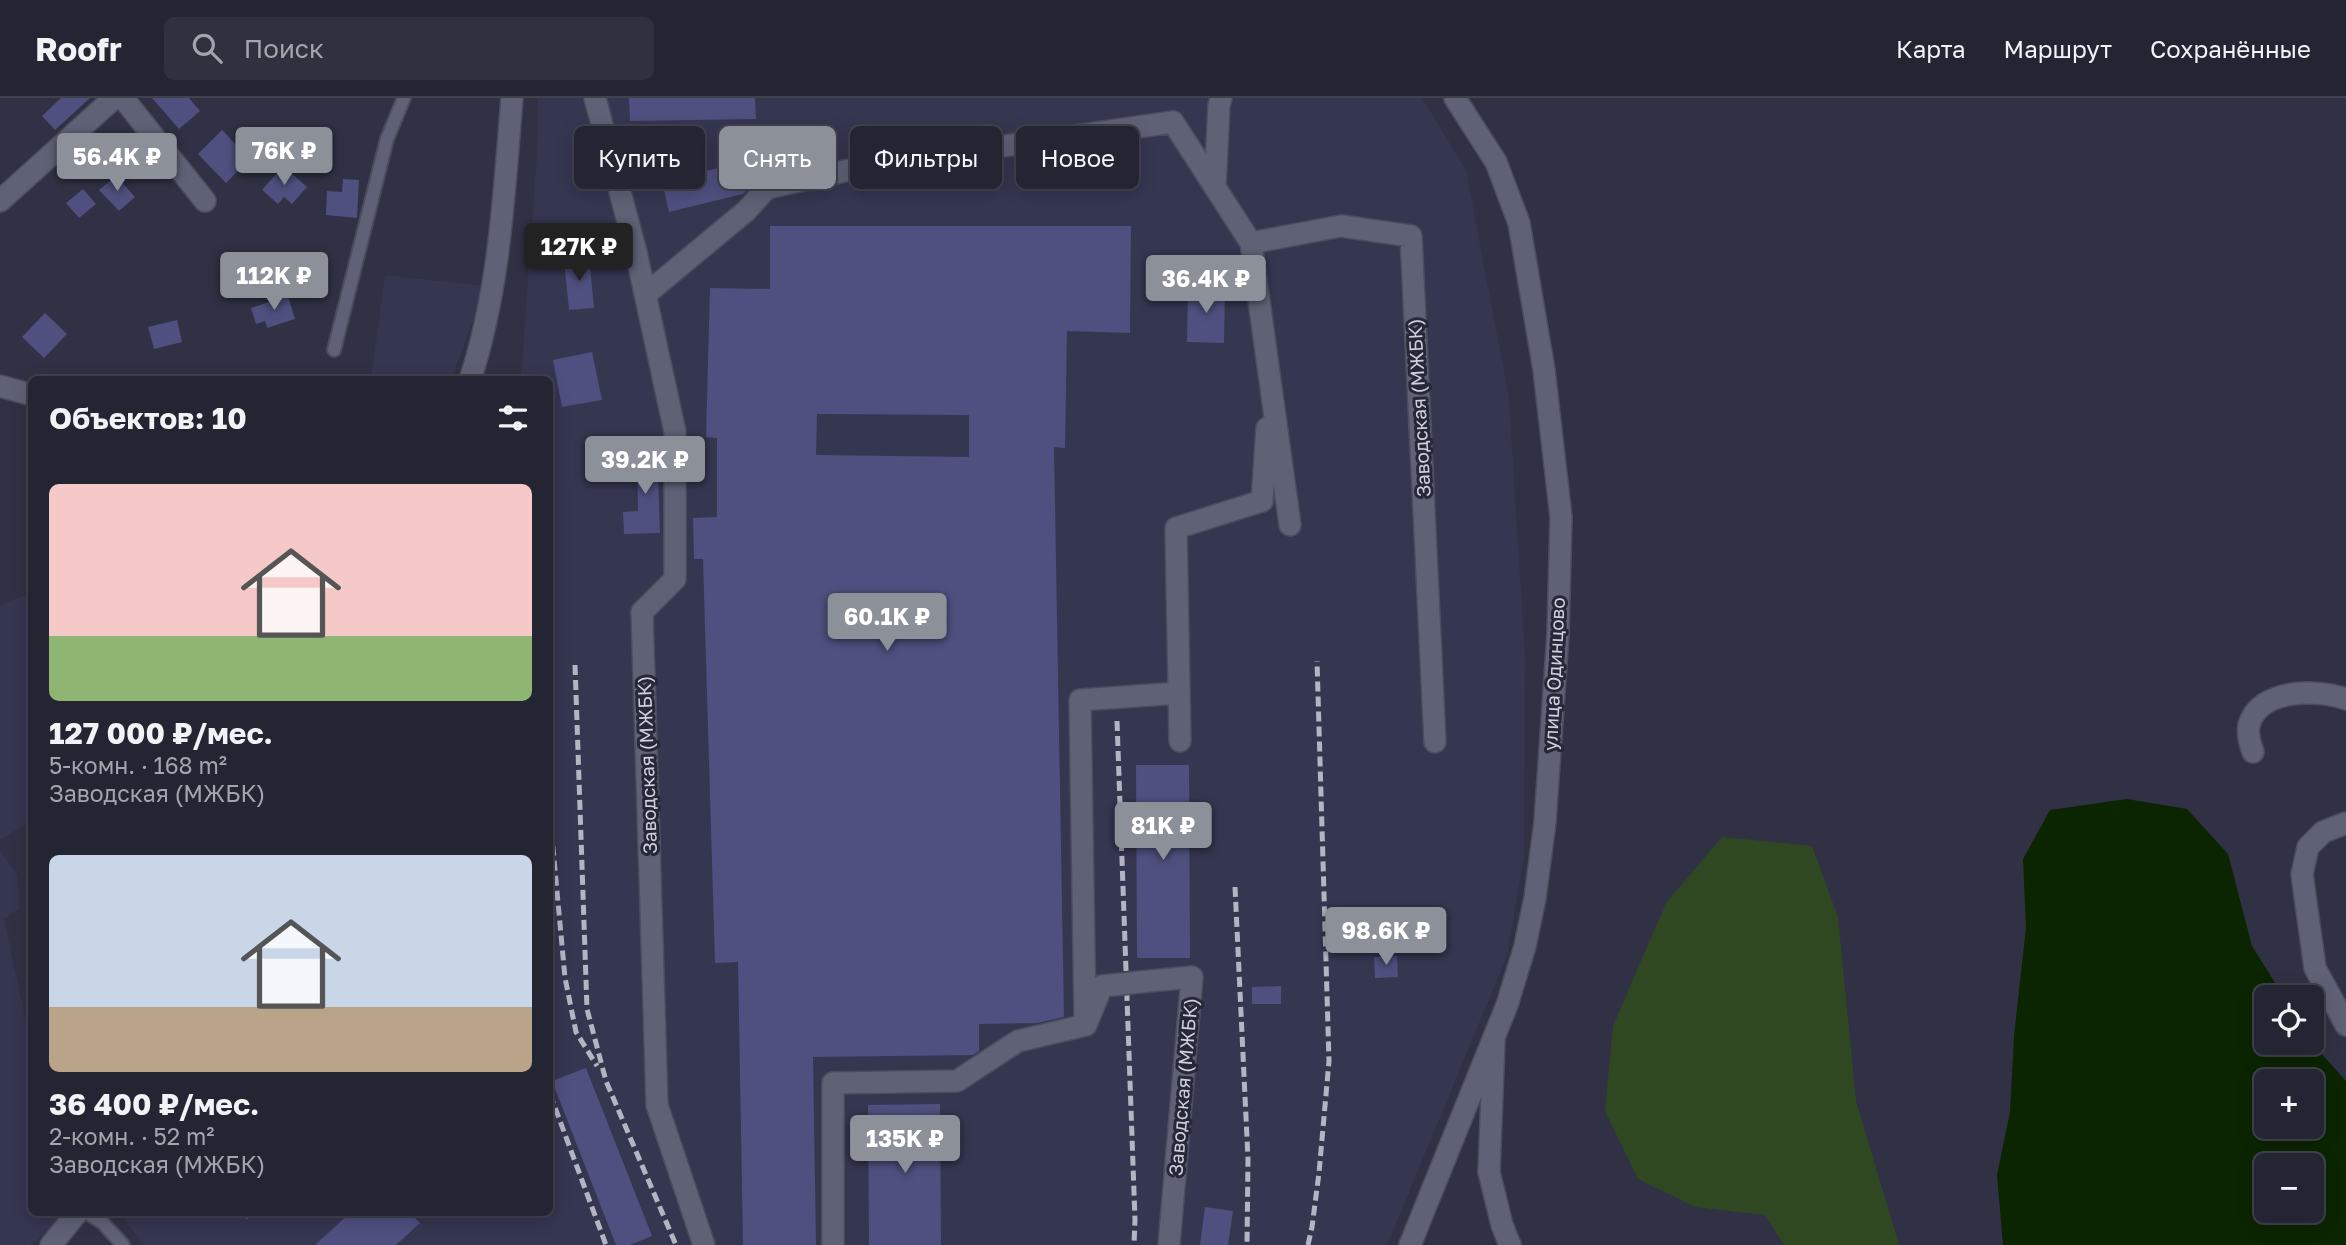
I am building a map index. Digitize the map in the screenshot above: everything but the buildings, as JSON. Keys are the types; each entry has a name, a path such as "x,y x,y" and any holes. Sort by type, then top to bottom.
{"street":[{"path":"0,201 114,98"},
{"path":"123,98 205,201"},
{"path":"471,376 483,341 500,242 512,98"},
{"name":"Заводская (МЖБК)","path":"595,98 645,295 675,432 675,579 642,612 657,1105 704,1245"},
{"path":"1215,187 1221,98"},
{"name":"улица Одинцово","path":"1410,1245 1494,1041 1525,946 1535,898 1543,835 1558,634 1561,517 1544,370 1519,223 1496,162 1455,98"},
{"path":"645,295 746,211 766,188 877,164 1174,122 1251,243 1290,525"},
{"name":"Заводская (МЖБК)","path":"1251,243 1341,226 1411,236 1435,742"},
{"path":"1180,741 1176,528 1262,501 1270,384"},
{"path":"0,386 28,395"},
{"path":"2253,752 2249,726 2256,710 2273,700 2300,692 2346,699"},
{"path":"833,1245 832,1083 957,1081 1018,1041 1086,1025 1080,700 1179,693"},
{"path":"2346,823 2323,832 2308,847 2302,874 2315,968 2346,1025"},
{"name":"Заводская (МЖБК)","path":"1086,1025 1102,986 1192,977 1169,1245"},
{"path":"1494,1041 1489,1172 1502,1226 1510,1245"},
{"path":"51,1245 75,1216"}],"lane":[{"path":"334,350 387,139 404,98"},
{"path":"92,1216 103,1223 123,1245"}],"shaded area":[{"path":"538,98 1422,98 1466,170 1509,398 1525,657 1524,856 1507,956 1387,1245 144,1245 121,1216 553,1216 553,376 521,376 538,139"},
{"path":"385,275 486,286 452,376 372,376"},
{"path":"28,594 28,823 0,840 0,605"},
{"path":"2127,799 2187,809 2228,854 2252,946 2276,985 2254,985 2254,1055 2323,1055 2346,1081 2346,1245 2003,1245 1997,1175 2010,1112 2014,1036 2026,928 2023,859 2050,810"},
{"path":"1722,837 1812,846 1838,917 1856,1101 1899,1245 1784,1245 1765,1215 1695,1207 1638,1179 1605,1111 1613,1026 1666,903"},
{"path":"0,851 17,875 20,908 4,919 28,1031 28,1216 58,1216 55,1224 31,1245 0,1245"}],"railway":[{"path":"1308,1245 1319,1173 1329,1061 1317,661"},
{"path":"575,665 587,1009 606,1081 676,1245"},
{"path":"1117,721 1134,1245"},
{"path":"553,848 565,978 576,1032 597,1066"},
{"path":"1235,887 1248,1159 1247,1245"},
{"path":"553,1102 606,1245"}]}
